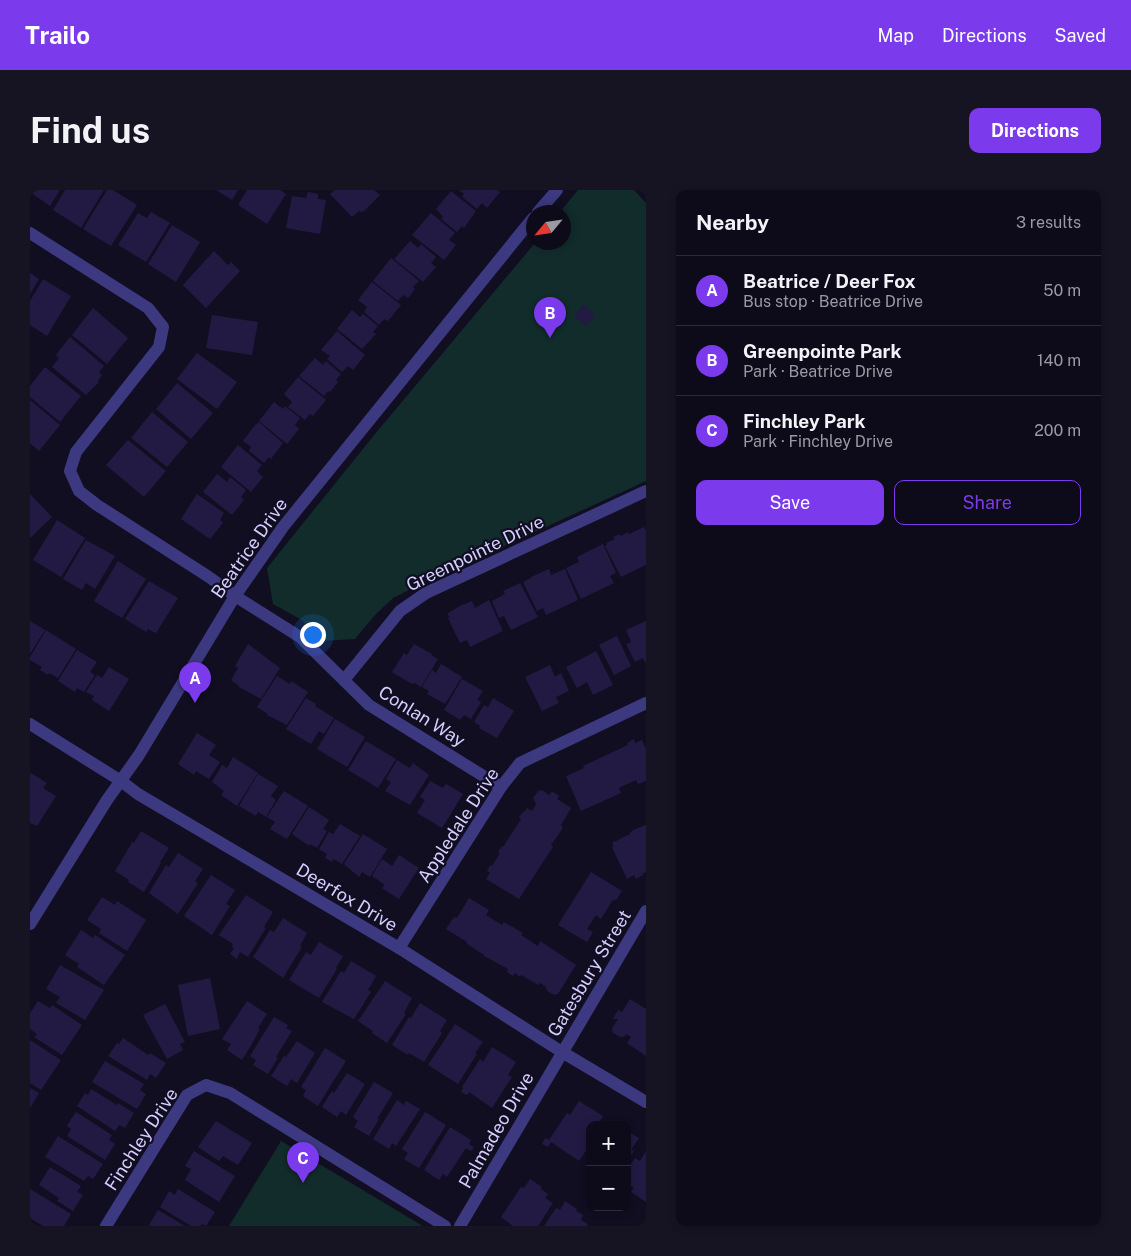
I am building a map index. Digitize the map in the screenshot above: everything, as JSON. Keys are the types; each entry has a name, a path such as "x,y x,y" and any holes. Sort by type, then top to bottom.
{"street":[{"path":"544,205 556,190"},
{"name":"Beatrice Drive","path":"30,924 107,800 139,755 234,596 261,556 526,228"},
{"name":"Conlan Way","path":"30,232 148,308 163,328 159,346 76,452 70,471 79,490 97,505 209,577 234,596 300,637 368,705 501,787"},
{"name":"Greenpointe Drive","path":"344,680 395,616 426,593 646,491"},
{"name":"Appledale Drive","path":"399,948 501,787 520,763 646,703"},
{"name":"Deerfox Drive","path":"30,724 121,781 138,794 399,948 562,1052 646,1102"},
{"name":"Gatesbury Street","path":"562,1052 646,911"},
{"name":"Palmadeo Drive","path":"460,1226 562,1052"},
{"name":"Finchley Drive","path":"106,1226 187,1095 206,1085 230,1093 445,1226"}],"green space":[{"path":"578,190 634,190 646,203 646,481 393,598 375,615 355,639 323,641 300,619 273,604 267,568 375,434 529,250 571,250 571,205 566,205"},
{"path":"281,1141 421,1225 421,1226 229,1226"}],"building":[{"path":"30,190 60,190 50,206 30,192"},
{"path":"65,190 104,190 81,228 53,210"},
{"path":"107,190 113,190 137,205 111,246 83,229"},
{"path":"216,190 238,190 232,200"},
{"path":"247,190 280,190 286,194 267,224 238,205"},
{"path":"335,190 374,190 380,195 364,211 359,211 352,217 330,194"},
{"path":"459,190 497,190 500,192 487,208 482,203 477,209 462,197 464,194"},
{"path":"451,191 476,211 464,228 462,226 457,232 441,219 443,217 436,209"},
{"path":"308,192 318,194 318,199 326,200 320,234 286,228 292,196 306,198"},
{"path":"151,212 170,223 146,262 118,245 138,213 147,218"},
{"path":"431,213 455,233 449,240 456,245 444,260 412,235"},
{"path":"172,225 200,242 176,282 148,264"},
{"path":"410,241 418,248 421,244 436,257 431,263 436,267 423,282 394,259"},
{"path":"214,251 228,265 231,262 240,271 206,308 183,285"},
{"path":"391,258 419,281 413,287 415,289 408,298 403,295 398,301 373,281"},
{"path":"30,273 39,279 30,294"},
{"path":"43,279 71,296 47,336 30,325 30,301"},
{"path":"372,282 401,305 388,321 384,319 379,325 364,312 367,307 358,300"},
{"path":"584,305 595,315 585,326 574,316"},
{"path":"93,308 128,338 107,364 72,335"},
{"path":"352,310 360,317 363,314 378,326 373,332 376,334 362,349 337,329"},
{"path":"212,315 258,322 252,355 206,348"},
{"path":"337,331 365,355 353,370 348,366 342,372 327,359 330,356 321,350"},
{"path":"70,337 104,366 99,372 102,375 99,382 86,395 52,367 59,358 56,355"},
{"path":"197,353 237,382 217,409 177,379"},
{"path":"315,358 323,365 326,361 341,374 336,380 338,382 324,396 299,376"},
{"path":"45,367 81,396 60,422 30,397 30,386"},
{"path":"298,377 326,400 313,416 310,414 305,420 288,407 292,402 284,394"},
{"path":"177,383 213,413 191,439 156,409"},
{"path":"30,400 60,425 39,451 30,443"},
{"path":"274,402 283,409 285,406 300,418 295,425 299,429 287,444 259,421"},
{"path":"152,412 188,442 167,467 131,438"},
{"path":"259,422 283,443 271,459 269,457 264,463 249,451 251,447 243,441"},
{"path":"128,440 166,471 144,497 106,465"},
{"path":"238,445 262,465 257,471 263,477 251,492 221,467"},
{"path":"217,474 227,482 230,477 246,490 241,497 244,500 232,515 203,492"},
{"path":"30,494 52,517 30,538"},
{"path":"197,494 224,513 220,520 223,523 210,539 181,519"},
{"path":"57,520 85,538 61,577 33,560"},
{"path":"644,527 646,531 646,565 621,577 605,546 607,545 606,543 615,539 613,537 620,534 621,536 628,532 629,534"},
{"path":"86,540 115,556 95,589 86,583 82,590 63,579"},
{"path":"603,544 616,573 610,576 614,583 581,599 566,568 579,562 577,557"},
{"path":"118,561 146,579 122,618 94,601"},
{"path":"549,569 551,575 565,569 578,600 546,615 543,608 537,611 523,582"},
{"path":"149,581 178,598 156,633 148,629 146,632 125,619"},
{"path":"520,583 538,617 511,630 504,616 499,618 492,601 505,594 503,591"},
{"path":"489,600 503,631 470,647 467,640 460,643 448,618 450,617 447,614 472,601 475,608"},
{"path":"30,621 45,630 30,654"},
{"path":"646,621 646,664 643,658 635,662 626,644 631,642 626,630"},
{"path":"46,630 76,649 58,678 40,670 42,667 30,660"},
{"path":"617,636 631,666 614,675 599,645"},
{"path":"248,644 280,668 261,699 239,687 231,680 238,668 235,666"},
{"path":"414,644 438,659 421,687 392,672 404,653 407,655"},
{"path":"77,650 97,662 90,672 95,675 84,692 77,688 75,692 58,681"},
{"path":"596,651 613,685 593,695 587,682 577,688 566,667"},
{"path":"441,664 462,677 445,704 427,694 429,691 422,687 432,670 436,673"},
{"path":"550,665 555,677 561,673 569,691 556,697 559,703 542,711 525,677"},
{"path":"109,667 129,679 109,711 92,700 94,696 86,692 97,675 102,678"},
{"path":"277,676 290,684 291,681 308,692 287,725 267,715 257,707"},
{"path":"462,679 483,691 477,700 481,702 471,719 464,715 460,720 444,710"},
{"path":"306,698 334,718 324,734 319,731 311,744 286,729"},
{"path":"493,698 514,711 497,738 479,728 480,726 474,722 484,705 488,707"},
{"path":"335,719 365,737 347,767 317,749"},
{"path":"197,733 216,745 209,755 220,762 209,779 196,771 194,775 178,764"},
{"path":"634,739 635,743 642,740 646,749 646,781 638,784 636,780 619,788 621,793 581,811 566,776 628,745 627,743"},
{"path":"366,741 396,759 378,788 348,770"},
{"path":"233,757 258,773 237,806 221,795 224,791 212,782 222,765 227,768"},
{"path":"397,760 410,768 413,763 429,775 410,805 385,791 391,782 386,779"},
{"path":"31,773 47,783 43,788 56,796 37,826 30,823"},
{"path":"258,774 278,786 271,796 276,800 266,817 258,812 256,816 239,806"},
{"path":"430,781 443,788 446,784 463,794 442,828 417,813 425,800 420,797"},
{"path":"542,790 549,795 552,791 559,796 557,799 571,808 561,825 563,828 551,845 553,847 519,899 486,879 490,873 487,871 521,819 519,817 527,808 532,811 536,804 533,798 538,791"},
{"path":"284,791 308,806 287,839 270,829 275,822 267,817"},
{"path":"309,807 329,820 323,829 327,831 317,848 310,844 309,846 292,834"},
{"path":"340,824 360,836 342,864 333,859 332,862 325,858 327,854 319,849 329,832 333,834"},
{"path":"646,825 646,872 636,879 634,875 627,879 612,847 614,846 612,843 630,834 633,830"},
{"path":"141,831 169,848 144,892 115,871"},
{"path":"363,834 387,849 370,877 362,872 359,877 344,864"},
{"path":"178,853 203,869 195,881 198,883 178,914 149,893 166,865 169,867"},
{"path":"399,855 419,868 399,899 382,888 385,885 372,876 382,859 392,866"},
{"path":"591,872 622,891 617,899 612,901 601,919 596,915 587,929 593,932 587,942 558,925"},
{"path":"211,875 235,890 226,904 230,906 212,935 184,916"},
{"path":"246,895 273,912 264,927 266,928 248,957 240,952 237,959 230,954 234,948 232,947 233,944 219,935"},
{"path":"102,897 115,905 117,901 146,920 127,951 99,933 101,929 87,920"},
{"path":"469,898 489,910 486,915 502,925 504,922 523,933 521,935 538,946 540,941 576,965 558,994 554,995 547,991 546,987 540,983 538,985 521,975 520,977 515,973 513,976 507,972 508,969 484,956 467,944 467,942 446,929 454,917 457,918"},
{"path":"283,918 307,933 300,946 302,947 283,978 253,957 270,930 274,932"},
{"path":"81,930 93,938 95,935 125,955 104,985 77,967 79,964 65,955"},
{"path":"319,942 343,956 319,998 289,980 306,952 311,955"},
{"path":"351,961 376,976 368,990 371,992 354,1019 322,1002 341,971 344,973"},
{"path":"60,965 104,990 85,1020 56,1003 60,997 46,989"},
{"path":"210,978 220,1029 188,1036 178,985"},
{"path":"385,981 412,998 404,1013 406,1014 387,1043 358,1021"},
{"path":"630,999 646,1009 646,1056 627,1043 631,1037 626,1034 620,1037 613,1033 612,1029 618,1019 613,1019 618,1010 622,1012"},
{"path":"38,1001 50,1008 52,1005 82,1025 62,1055 34,1037 37,1034 30,1029 30,1013"},
{"path":"247,1001 267,1014 242,1060 227,1050 231,1044 222,1039"},
{"path":"420,1003 447,1020 440,1031 442,1033 424,1062 392,1045"},
{"path":"165,1004 185,1042 180,1044 183,1050 167,1059 143,1015"},
{"path":"274,1017 288,1025 286,1028 292,1031 268,1074 253,1065 256,1060 250,1056"},
{"path":"455,1024 483,1042 458,1084 428,1065"},
{"path":"123,1038 148,1055 150,1053 166,1063 156,1078 150,1074 147,1080 108,1056"},
{"path":"30,1040 61,1060 41,1090 30,1083"},
{"path":"297,1041 315,1053 297,1083 291,1079 287,1086 271,1076"},
{"path":"492,1047 516,1062 508,1075 512,1077 492,1108 469,1092 467,1095 461,1092 462,1087 480,1059 483,1062"},
{"path":"325,1048 346,1061 318,1106 303,1096 306,1090 301,1087"},
{"path":"105,1061 144,1084 140,1090 146,1094 137,1109 92,1082"},
{"path":"347,1073 365,1084 346,1115 341,1111 337,1117 322,1107"},
{"path":"374,1082 393,1093 369,1136 354,1127 358,1121 353,1117"},
{"path":"30,1088 39,1093 30,1108"},
{"path":"91,1089 134,1113 125,1128 119,1125 115,1131 77,1106 85,1093 88,1095"},
{"path":"397,1100 404,1105 406,1101 420,1109 396,1146 392,1143 389,1149 373,1139"},
{"path":"579,1101 603,1116 600,1121 586,1121 586,1151 579,1161 551,1142 548,1147 542,1144 545,1138 549,1140 567,1113 570,1115"},
{"path":"76,1112 112,1135 109,1140 115,1144 105,1160 67,1136 71,1129 67,1126"},
{"path":"425,1112 446,1125 419,1168 404,1159 408,1153 402,1149"},
{"path":"216,1121 252,1143 238,1165 223,1156 219,1161 198,1147"},
{"path":"450,1127 471,1140 469,1144 474,1147 471,1151 466,1148 447,1177 443,1174 439,1180 424,1170"},
{"path":"631,1133 639,1138 631,1150"},
{"path":"58,1136 103,1164 93,1179 88,1176 84,1181 45,1157"},
{"path":"194,1151 235,1176 219,1202 185,1180 191,1169 185,1166"},
{"path":"646,1151 646,1202 631,1192 634,1188 631,1186 631,1164 635,1158 640,1161"},
{"path":"50,1167 81,1186 77,1192 83,1195 73,1211 57,1201 59,1198 39,1185"},
{"path":"530,1179 542,1187 541,1189 548,1194 545,1198 553,1203 538,1226 513,1226 501,1217 521,1187 524,1188"},
{"path":"30,1189 71,1214 64,1226 43,1226 30,1218"},
{"path":"178,1189 215,1212 206,1226 202,1224 201,1226 191,1226 160,1207 169,1191 175,1195"},
{"path":"565,1201 583,1215 581,1220 588,1224 587,1226 544,1226 556,1208 560,1210"},
{"path":"158,1210 185,1226 149,1225"}],"place":[{"name":"Greenpointe Park","path":"550,338"},
{"name":"Beatrice / Deer Fox","path":"195,703"},
{"name":"Finchley Park","path":"303,1183"}]}
